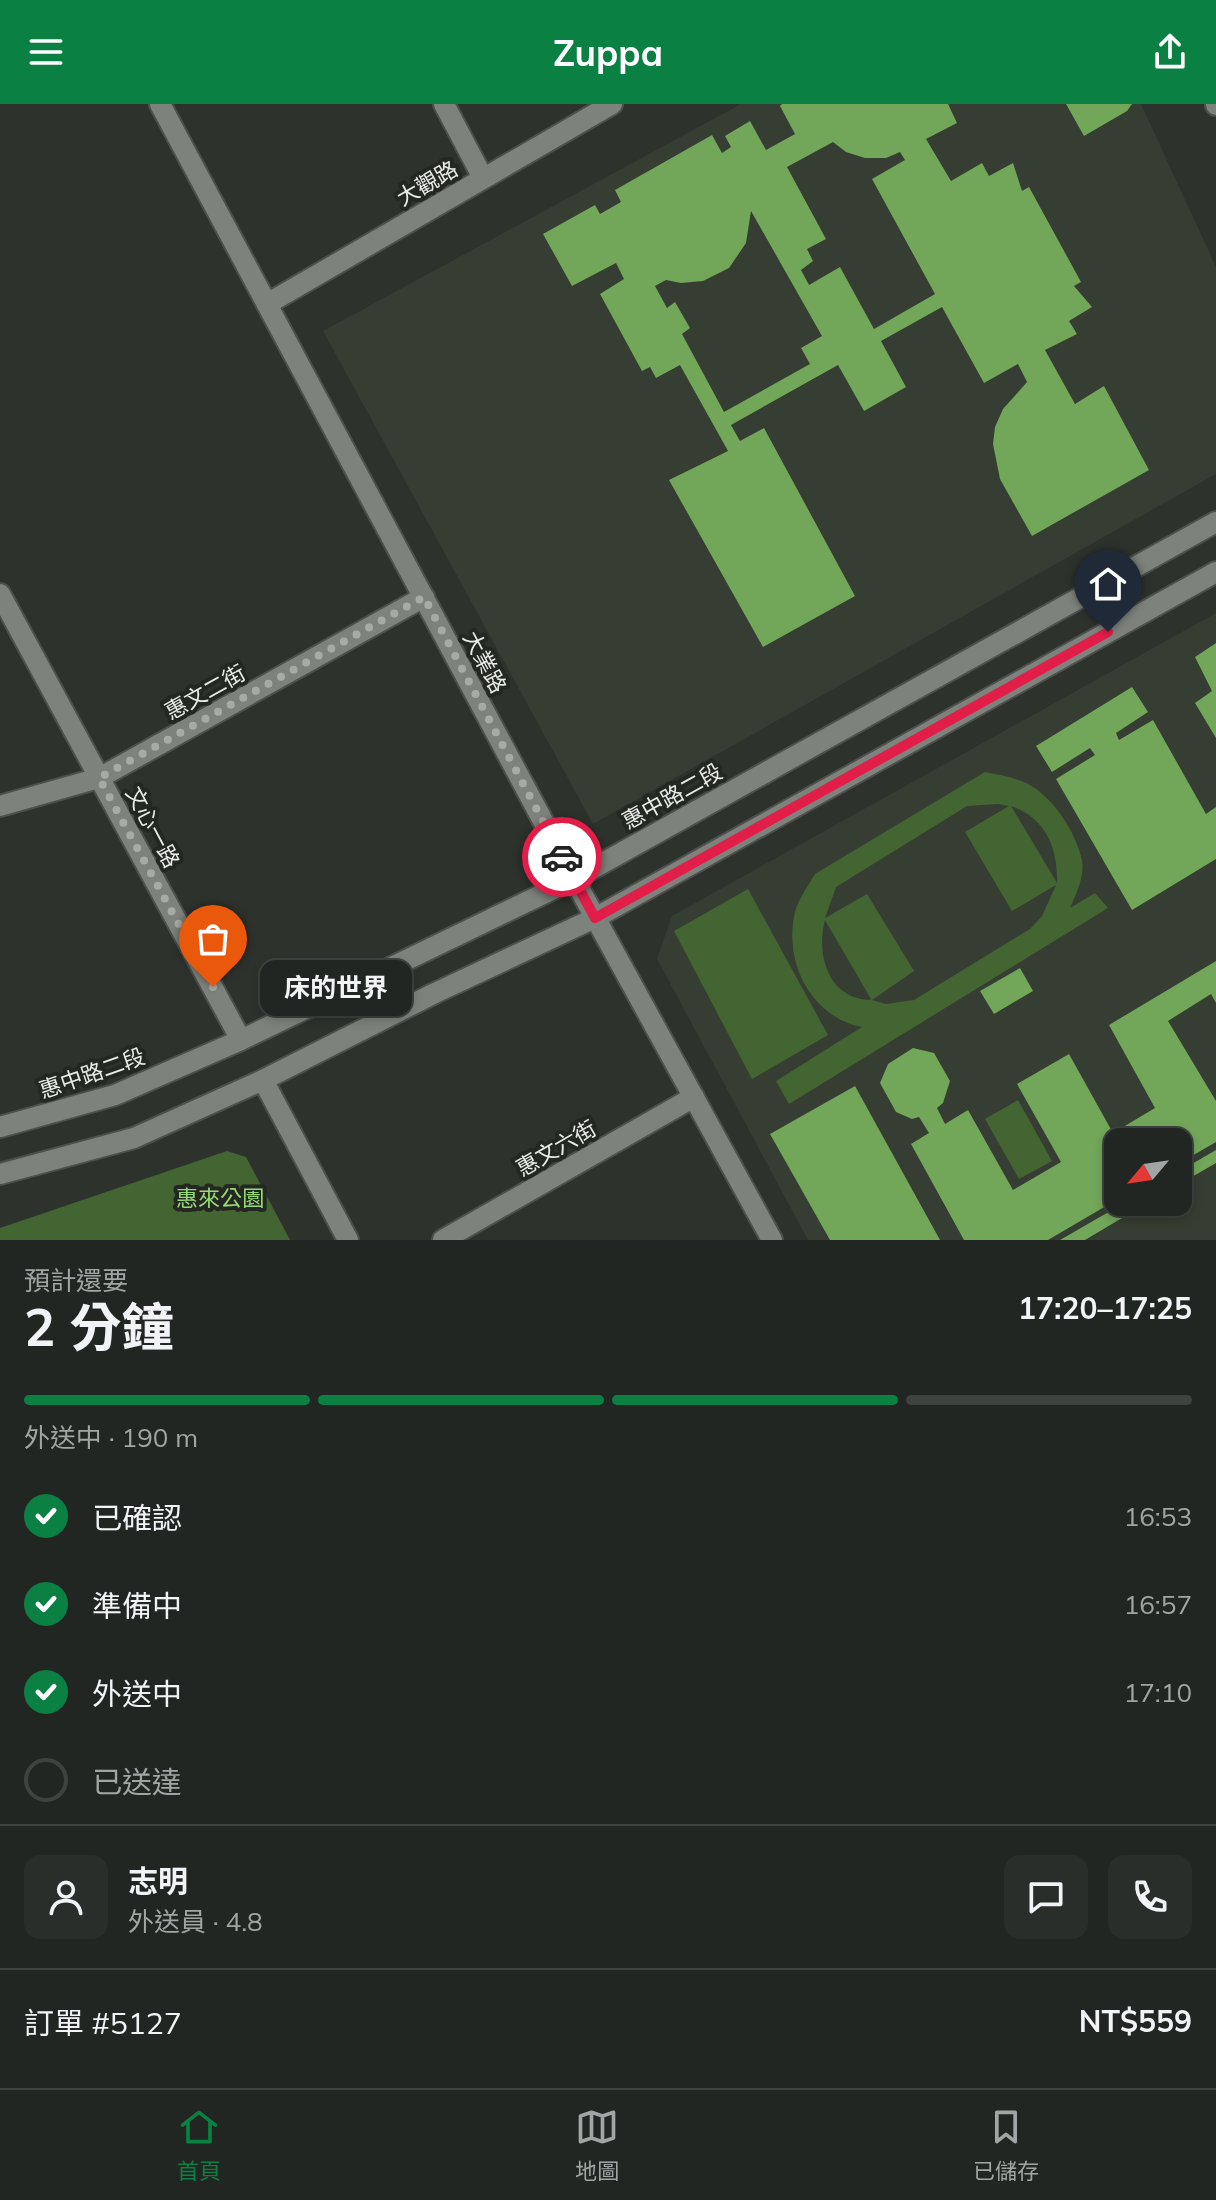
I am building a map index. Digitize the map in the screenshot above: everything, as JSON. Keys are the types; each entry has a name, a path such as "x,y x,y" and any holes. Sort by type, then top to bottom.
{"street":[{"name":"大業路","path":"160,104 595,918 772,1240"},
{"path":"444,104 483,178"},
{"name":"大觀路","path":"267,304 612,104"},
{"name":"惠中路二段","path":"0,1127 115,1095 241,1040 574,879 1216,522"},
{"path":"0,1174 134,1138 263,1080 435,993 595,918 1216,572"},
{"name":"文心一路","path":"0,594 241,1040"},
{"name":"惠文二街","path":"0,806 99,778 424,597"},
{"path":"263,1080 348,1240"},
{"name":"惠文六街","path":"443,1240 694,1097"}],"shaded area":[{"path":"741,104 1141,104 1216,267 1216,474 593,824 323,331"},
{"path":"1216,613 1216,1240 808,1240 657,959 672,916"}],"green space":[{"path":"985,772 1028,784 1046,797 1075,838 1082,860 1081,879 1070,908 1095,893 1108,908 789,1104 776,1081 862,1027 828,1012 815,999 797,968 792,931 795,912 815,874","holes":["967,806 1009,806 965,832 1012,911 1056,885 1042,916 1030,929 914,1000 886,1004 872,1000 914,971 867,894 825,918 836,887","1011,806 1033,818 1048,836 1055,858 1057,883","825,920 870,1000 844,992 835,983 824,960"]},
{"path":"748,889 828,1035 752,1079 674,931"},
{"path":"1018,1100 1052,1161 1019,1179 985,1119"},
{"name":"惠來公園","path":"227,1151 246,1157 290,1240 0,1240 0,1228"}],"building":[{"path":"948,104 957,123 926,139 951,181 982,163 989,176 1013,163 1022,191 1029,187 1081,282 1074,286 1092,307 1069,321 1077,334 1045,350 1075,404 1104,386 1149,470 1032,536 1000,479 993,444 995,427 1003,409 1027,382 1018,364 984,383 942,307 881,341 906,387 864,411 838,365 731,425 740,441 764,428 855,596 763,647 669,480 728,451 680,365 656,378 650,367 642,371 600,294 624,279 616,263 572,286 543,234 595,205 600,214 621,202 615,190 712,135 722,153 731,147 725,136 750,121 766,150 795,134 780,106","holes":["833,142 846,152 865,158 886,158 900,152 905,160 872,179 935,294 874,329 840,267 809,285 801,270 813,261 807,249 826,239 787,167","751,211 822,336 801,348 810,364 724,412 682,334 690,328 675,302 667,308 655,286 666,280 681,283 703,281 729,268 746,243"]},
{"path":"1066,104 1132,104 1127,111 1084,136"},
{"path":"1216,643 1216,738 1195,703 1212,691 1195,657"},
{"path":"1132,687 1148,712 1116,733 1119,740 1153,720 1206,814 1216,807 1216,859 1132,910 1056,779 1095,755 1090,748 1052,772 1036,746"},
{"path":"1216,961 1216,1003 1211,994 1168,1021 1216,1101 1216,1142 1192,1156 1192,1128 1121,1128 1155,1108 1109,1025"},
{"path":"1020,968 1033,991 994,1014 980,991"},
{"path":"913,1048 934,1053 950,1081 943,1103 937,1108 945,1124 968,1110 1013,1190 1061,1162 1017,1084 1069,1054 1110,1128 1104,1128 1104,1207 1048,1240 964,1240 911,1144 929,1133 919,1117 912,1119 896,1112 880,1083 888,1064"},
{"path":"855,1086 940,1240 830,1240 770,1134"},
{"path":"1216,1150 1216,1163 1192,1177 1192,1164"},
{"path":"1104,1215 1125,1216 1085,1240 1060,1240"}],"way so far":[{"path":"213,987 99,778 424,597 562,857"}],"place":[{"name":"床的世界","path":"213,987"}],"route":[{"path":"562,857 595,918 1108,632"}]}
